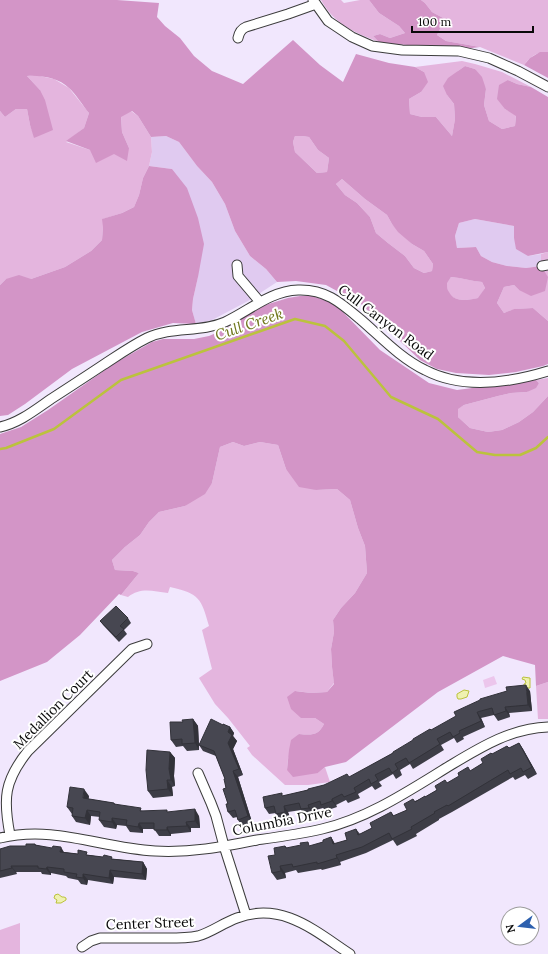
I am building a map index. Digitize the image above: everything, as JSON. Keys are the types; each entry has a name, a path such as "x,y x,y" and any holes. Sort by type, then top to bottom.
{"street":[{"path":"238,38 241,31 246,27 288,14 315,2 328,21 352,38 372,46 402,50 459,51 489,58 548,87"},
{"path":"237,265 238,276 260,302"},
{"name":"Cull Canyon Road","path":"0,427 10,425 128,349 150,337 166,332 218,325 260,302 284,291 291,290 315,291 326,294 344,305 411,362 438,376 462,382 477,383 525,378 548,371"},
{"name":"Medallion Court","path":"10,835 6,810 6,798 10,779 21,760 28,751 132,649 147,644"},
{"name":"Columbia Drive","path":"0,838 10,835 38,833 135,849 176,852 199,850 320,829 342,823 380,807 491,742 522,730 548,727"},
{"path":"198,773 211,803 246,915"},
{"name":"Center Street","path":"82,947 100,938 183,938 199,936 236,918 254,913 272,913 294,919 350,954"}],"shaded area":[{"path":"0,0 117,0 159,3 157,17 165,26 180,38 194,56 212,71 243,84 293,40 320,65 343,82 356,54 389,63 415,67 424,72 428,82 421,92 409,99 410,114 422,117 436,117 452,136 455,119 454,104 447,95 443,86 448,78 465,66 475,69 482,77 486,89 484,105 489,121 502,129 515,126 516,116 505,109 497,99 499,85 508,80 517,84 531,87 548,97 548,252 528,256 516,249 514,226 475,219 459,223 455,236 457,248 476,247 481,256 492,262 507,266 526,268 541,266 548,277 545,291 531,296 519,290 514,285 504,287 497,303 504,313 514,309 533,308 548,321 548,364 516,372 489,375 456,373 437,369 420,360 361,304 326,285 296,281 277,282 266,269 250,256 235,231 225,204 212,182 197,166 179,142 166,136 151,137 138,116 132,111 121,117 122,132 129,148 127,161 114,154 96,163 90,150 66,141 84,128 89,113 72,91 60,82 44,77 27,76 40,90 45,100 53,130 34,138 27,109 16,109 5,117 0,111","holes":["295,136 309,137 318,150 329,158 327,172 317,173 295,152 293,142","342,179 365,199 387,215 398,232 412,244 424,251 433,264 432,271 424,273 414,268 405,256 376,233 370,217 357,203 345,195 336,184","451,277 455,277 482,282 485,288 478,298 462,300 454,298 451,295 448,290 447,283"]},
{"path":"321,0 341,0 344,3 369,0 379,13 399,26 405,33 390,38 380,34 373,36 379,42 370,39 346,27 332,15"},
{"path":"369,0 421,0 432,12 445,19 437,35 446,41 480,47 465,49 379,42 373,36 380,34 390,38 405,33 399,26 379,13"},
{"path":"421,0 548,0 548,52 534,55 524,65 480,47 446,41 437,35 445,19 432,12"},
{"path":"540,52 548,52 548,78 524,65 530,58"},
{"path":"462,61 502,72 531,87 517,84 508,80 505,109 516,115 515,126 502,129 489,121 484,105 486,89 475,69 465,66 458,71 447,95 454,104 455,119 452,136 436,117 422,117 410,114 409,99 421,92 424,72 415,67"},
{"path":"35,75 54,79 69,88 89,113 84,128 66,142 90,150 114,154 129,148 122,132 121,116 131,111 138,116 151,137 152,152 149,166 143,178 139,195 134,207 122,213 103,219 102,240 91,251 65,267 31,279 6,279 0,285 0,111 5,117 16,109 27,109 30,125 35,138 40,90 27,76"},
{"path":"166,136 179,142 197,166 212,182 225,204 235,231 250,256 266,269 277,282 248,301 212,320 196,324 192,310 198,277 172,169 149,166 152,152 151,137"},
{"path":"295,136 309,137 318,150 329,158 327,172 317,173 295,152 293,142"},
{"path":"149,166 172,169 187,188 198,218 204,244 193,299 192,310 196,324 173,323 142,332 72,369 25,404 8,415 0,416 0,285 6,279 19,275 31,279 65,267 91,251 102,240 102,219 122,213 134,207 139,195 143,178"},
{"path":"342,179 365,199 387,215 392,224 412,244 424,251 433,264 432,271 424,273 414,268 405,256 376,233 370,217 357,203 345,195 336,184"},
{"path":"475,219 514,226 514,238 528,256 541,254 541,266 526,268 507,266 492,262 481,256 476,247 457,248 455,236 459,223"},
{"path":"548,252 548,321 533,308 515,309 504,313 497,303 504,287 514,285 519,290 541,266 541,254"},
{"path":"451,277 482,282 485,288 479,298 462,300 454,298 448,291 447,282"},
{"path":"300,296 312,296 334,303 380,350 429,383 457,390 536,380 539,383 536,388 527,392 511,393 464,405 458,409 458,417 470,428 488,432 502,430 519,422 533,412 548,396 548,682 536,686 535,665 503,656 438,692 346,762 325,767 318,773 293,777 287,770 291,740 299,734 317,733 324,724 315,718 301,718 291,709 287,697 295,691 311,693 327,692 334,684 331,649 334,632 333,620 341,608 355,593 367,573 365,546 350,500 337,489 316,490 299,487 286,469 278,445 260,442 244,446 233,442 220,447 212,483 205,494 185,506 159,512 149,522 140,535 112,560 115,570 133,571 139,573 121,595 119,594 80,635 47,662 0,681 0,434 21,427 115,363 152,342 163,339 194,339 209,336 223,330 262,306"},
{"path":"548,378 548,396 533,412 519,422 502,430 488,432 470,428 458,417 457,409 464,405 511,393 527,392 539,383 536,380"},
{"path":"233,442 244,446 260,442 278,445 286,469 316,490 337,489 350,500 365,546 367,573 355,593 341,608 333,620 334,632 331,649 334,683 327,692 311,693 296,691 301,718 315,718 324,724 317,733 308,735 299,734 288,759 287,770 318,773 325,767 330,782 308,785 285,785 252,755 247,748 250,746 215,704 199,678 212,669 202,630 209,626 204,609 198,599 188,592 170,587 168,593 147,590 137,592 128,597 121,595 139,573 133,571 115,570 112,560 140,535 149,522 159,512 185,506 212,483 220,447"},
{"path":"494,676 497,684 485,688 483,680"},
{"path":"523,677 530,678 530,688 526,688 524,686 526,683 525,680 522,679"},
{"path":"548,682 548,719 538,719 536,686"},
{"path":"464,690 469,691 467,697 458,699 457,694"},
{"path":"58,894 66,898 66,900 61,903 56,903 57,900 54,898 55,895"},
{"path":"20,923 20,954 0,954 0,930"}],"building":[{"path":"116,606 128,618 120,626 124,629 116,637 100,621"},
{"path":"526,685 528,705 505,707 506,711 494,715 492,708 477,712 481,721 459,731 460,733 453,737 450,732 437,739 440,744 409,763 406,758 395,764 398,769 392,773 389,768 375,775 378,780 371,784 369,779 354,788 356,792 344,797 342,794 332,799 332,801 321,805 320,801 308,805 309,808 301,809 299,803 284,806 285,812 276,814 274,806 265,808 263,797 282,793 282,796 308,790 324,785 347,774 349,777 393,753 430,729 431,730 456,716 454,712 480,699 507,691 506,687"},
{"path":"193,719 195,743 182,744 182,739 171,740 170,722 183,722 182,720"},
{"path":"211,719 230,727 228,732 232,735 228,743 239,769 233,771 248,816 238,820 235,810 228,812 226,804 228,804 223,789 226,788 225,779 214,751 199,745"},
{"path":"519,743 532,767 523,772 521,768 510,774 508,770 448,806 447,805 434,812 435,813 411,827 412,829 392,839 389,833 362,847 336,855 337,858 317,864 317,862 293,867 292,864 280,866 281,871 272,873 268,856 275,855 274,848 285,846 286,848 308,842 309,846 323,842 323,840 331,837 333,844 347,840 345,833 356,829 358,835 372,828 370,823 391,812 393,816 407,810 404,804 413,799 415,802 425,797 437,790 435,786 445,780 447,783 459,776 458,773 468,767 470,771 483,763 481,759 491,753 492,754 507,746 509,748"},
{"path":"147,750 170,752 169,769 171,780 167,780 168,789 148,791 146,770"},
{"path":"70,787 84,789 83,798 141,808 140,811 167,810 167,812 195,809 195,821 186,822 187,826 167,827 167,830 154,830 154,823 139,823 138,827 126,825 127,820 112,818 112,822 99,820 100,812 87,810 85,818 72,816 73,808 67,807"},
{"path":"26,844 35,844 52,848 53,846 61,847 60,852 78,854 78,850 87,852 86,855 103,857 104,855 112,857 111,859 143,862 142,874 110,870 109,878 83,874 83,878 76,877 77,874 64,872 64,869 47,867 46,869 38,868 38,866 11,866 12,868 0,871 0,849 10,846 26,846"}],"waterway":[{"name":"Cull Creek","path":"0,449 54,429 121,380 295,319 325,326 344,341 391,397 438,419 477,452 495,455 520,455 536,448 548,437"}]}
